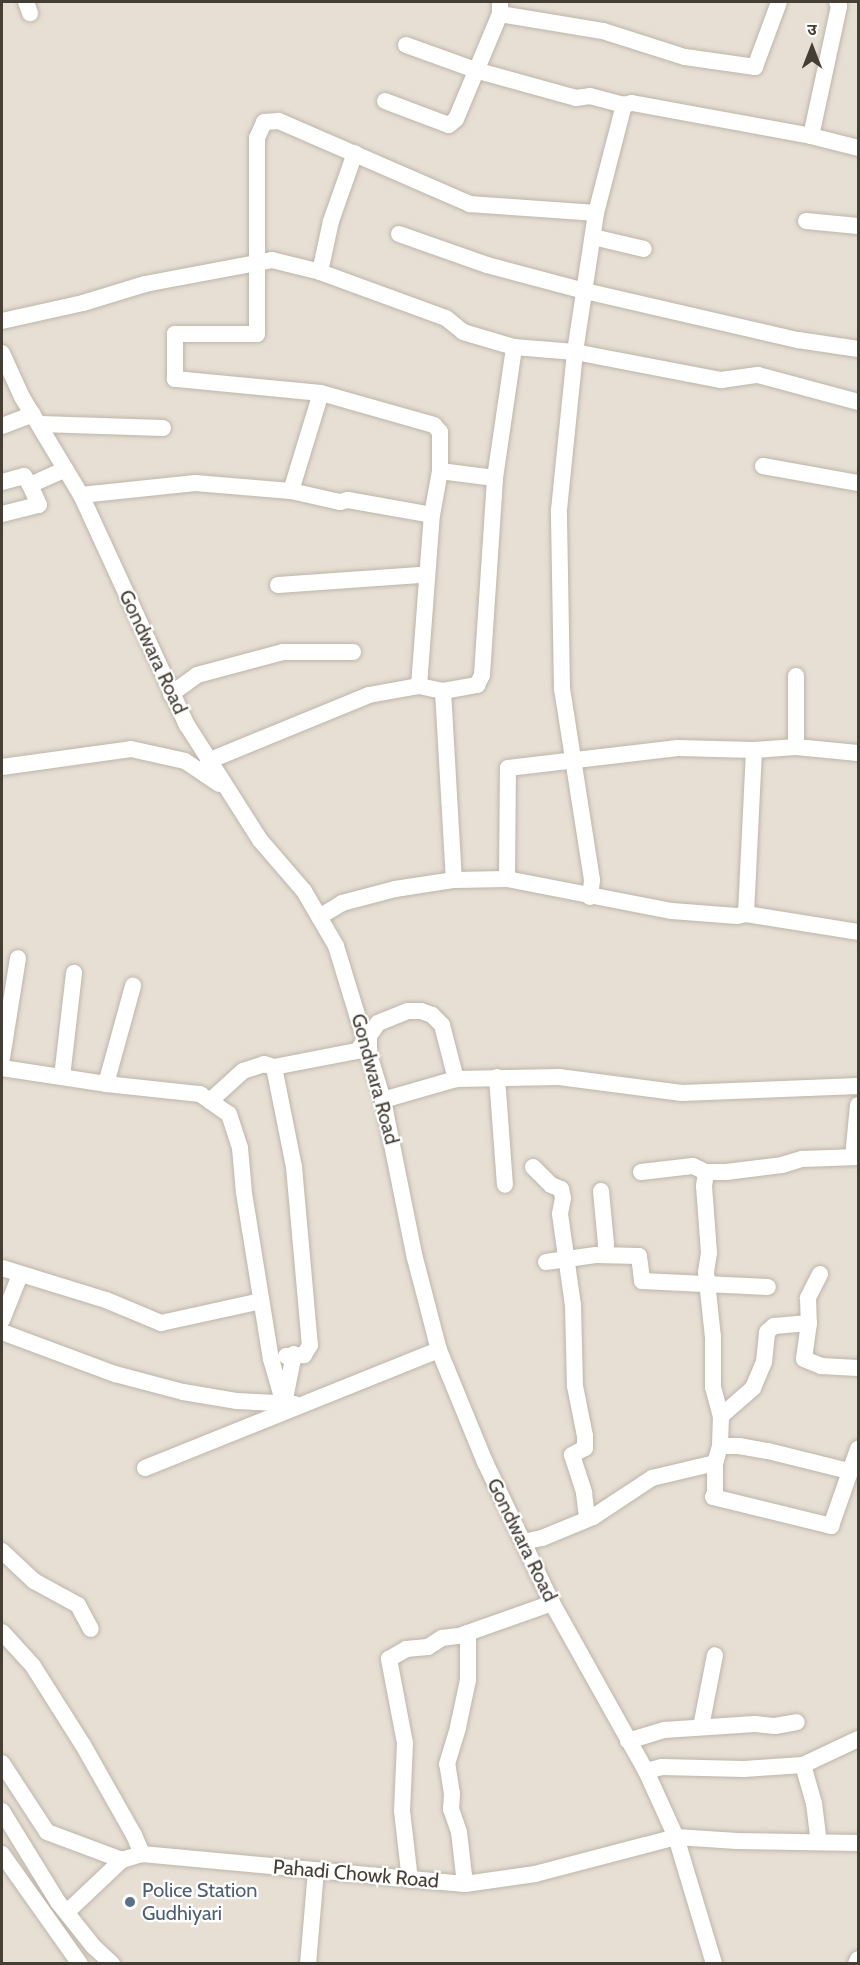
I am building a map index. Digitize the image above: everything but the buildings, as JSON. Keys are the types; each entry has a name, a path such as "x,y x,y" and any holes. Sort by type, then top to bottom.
{"street":[{"path":"385,101 449,126 456,119 500,8 603,31 685,57 755,67 779,2"},
{"path":"811,135 839,6 836,2"},
{"path":"405,45 475,70 576,98 590,96 624,105 632,103 811,135 858,148"},
{"path":"590,897 592,880 562,689 559,510 575,352 596,213 624,105"},
{"path":"419,686 426,577 430,567 432,515 440,471 440,432 434,425 321,393 175,379 175,334 257,334 255,262 257,138 264,122 279,121 470,204 596,213"},
{"path":"320,272 331,220 355,153"},
{"path":"806,221 858,226"},
{"path":"399,234 487,265 585,291 798,340 858,349"},
{"path":"593,237 644,249"},
{"path":"2,321 83,303 145,284 272,260 320,272 446,318 463,332 514,347 575,352 721,380 758,375 858,402"},
{"path":"208,761 369,695 419,686 443,691 477,685 482,675 495,478 514,347"},
{"name":"Gondwara Road","path":"2,353 7,378 36,419 81,495 171,694 208,761 260,840 304,891 336,946 383,1100 415,1258 440,1350 485,1462 552,1603 646,1771 676,1837 714,1964"},
{"path":"291,491 321,393"},
{"path":"2,426 36,419 163,428"},
{"path":"763,466 858,483"},
{"path":"30,484 66,469"},
{"path":"440,471 495,478"},
{"path":"2,482 24,476 39,505 2,514"},
{"path":"81,495 195,483 291,491 340,502 348,500 432,515"},
{"path":"278,585 420,575 426,577"},
{"path":"171,694 197,675 283,652 353,652"},
{"path":"796,676 796,747"},
{"path":"443,691 454,880"},
{"path":"507,879 508,768 678,748 754,750 796,747 858,753"},
{"path":"2,767 132,749 185,761 225,788"},
{"path":"746,914 754,750"},
{"path":"319,917 342,903 396,889 454,880 507,879 590,897 672,911 736,916 746,914 858,932"},
{"path":"2,1058 18,958"},
{"path":"62,1077 74,973"},
{"path":"106,1084 132,986"},
{"path":"210,1101 243,1071 264,1064 274,1067 357,1051 361,1046 369,1049 369,1036 378,1023 408,1011 421,1011 432,1015 442,1025 456,1079"},
{"path":"271,1359 304,1354 310,1345 294,1167 274,1067"},
{"path":"2,1068 106,1084 200,1094 229,1114 240,1148 271,1359 284,1404"},
{"path":"497,1077 505,1185"},
{"path":"383,1100 456,1079 497,1077 559,1077 682,1093 858,1086"},
{"path":"641,1172 693,1166 706,1172 734,1172 782,1165 802,1159 856,1157 858,1105"},
{"path":"533,1167 551,1185 561,1189 563,1198 560,1214 573,1305 574,1386 585,1436 585,1448 572,1455 584,1492 587,1519"},
{"path":"706,1172 713,1387 721,1416 720,1446 715,1463 713,1497 831,1526 858,1449"},
{"path":"602,1191 606,1244 604,1255"},
{"path":"546,1262 604,1255 639,1256 642,1281 768,1287"},
{"path":"2,1268 106,1300 161,1323 261,1300"},
{"path":"820,1274 808,1298 809,1323 804,1359 821,1366 858,1368"},
{"path":"20,1275 2,1330 115,1374 183,1392 237,1401 302,1405"},
{"path":"721,1416 753,1388 764,1362 767,1332 774,1326 809,1323"},
{"path":"145,1468 440,1350"},
{"path":"284,1404 294,1354"},
{"path":"720,1446 739,1446 768,1451 849,1471"},
{"path":"523,1542 542,1538 587,1519 610,1507 652,1478 715,1463"},
{"path":"2,1551 34,1581 78,1605 91,1629"},
{"path":"410,1880 402,1812 405,1743 389,1659 406,1649 428,1647 442,1638 468,1633 552,1603"},
{"path":"2,1632 33,1666 83,1744 130,1827 142,1854"},
{"path":"465,1884 459,1832 451,1809 452,1794 447,1764 468,1680 468,1633"},
{"path":"701,1727 715,1654"},
{"path":"628,1741 664,1730 775,1726 797,1722"},
{"path":"646,1771 662,1767 744,1769 802,1765 858,1739"},
{"path":"2,1763 47,1832 122,1860 67,1912"},
{"path":"802,1765 814,1803 819,1842"},
{"path":"2,1811 67,1912 112,1964"},
{"name":"Pahadi Chowk Road","path":"122,1860 142,1854 465,1884 535,1874 676,1837 858,1843"},
{"path":"2,1854 80,1964"},
{"path":"308,1964 316,1871"},
{"path":"856,1964 858,1959"}],"shaded area":[{"path":"2,2 858,2 858,1963 2,1963"}],"place":[{"name":"Police Station Gudhiyari","path":"130,1902"}]}
